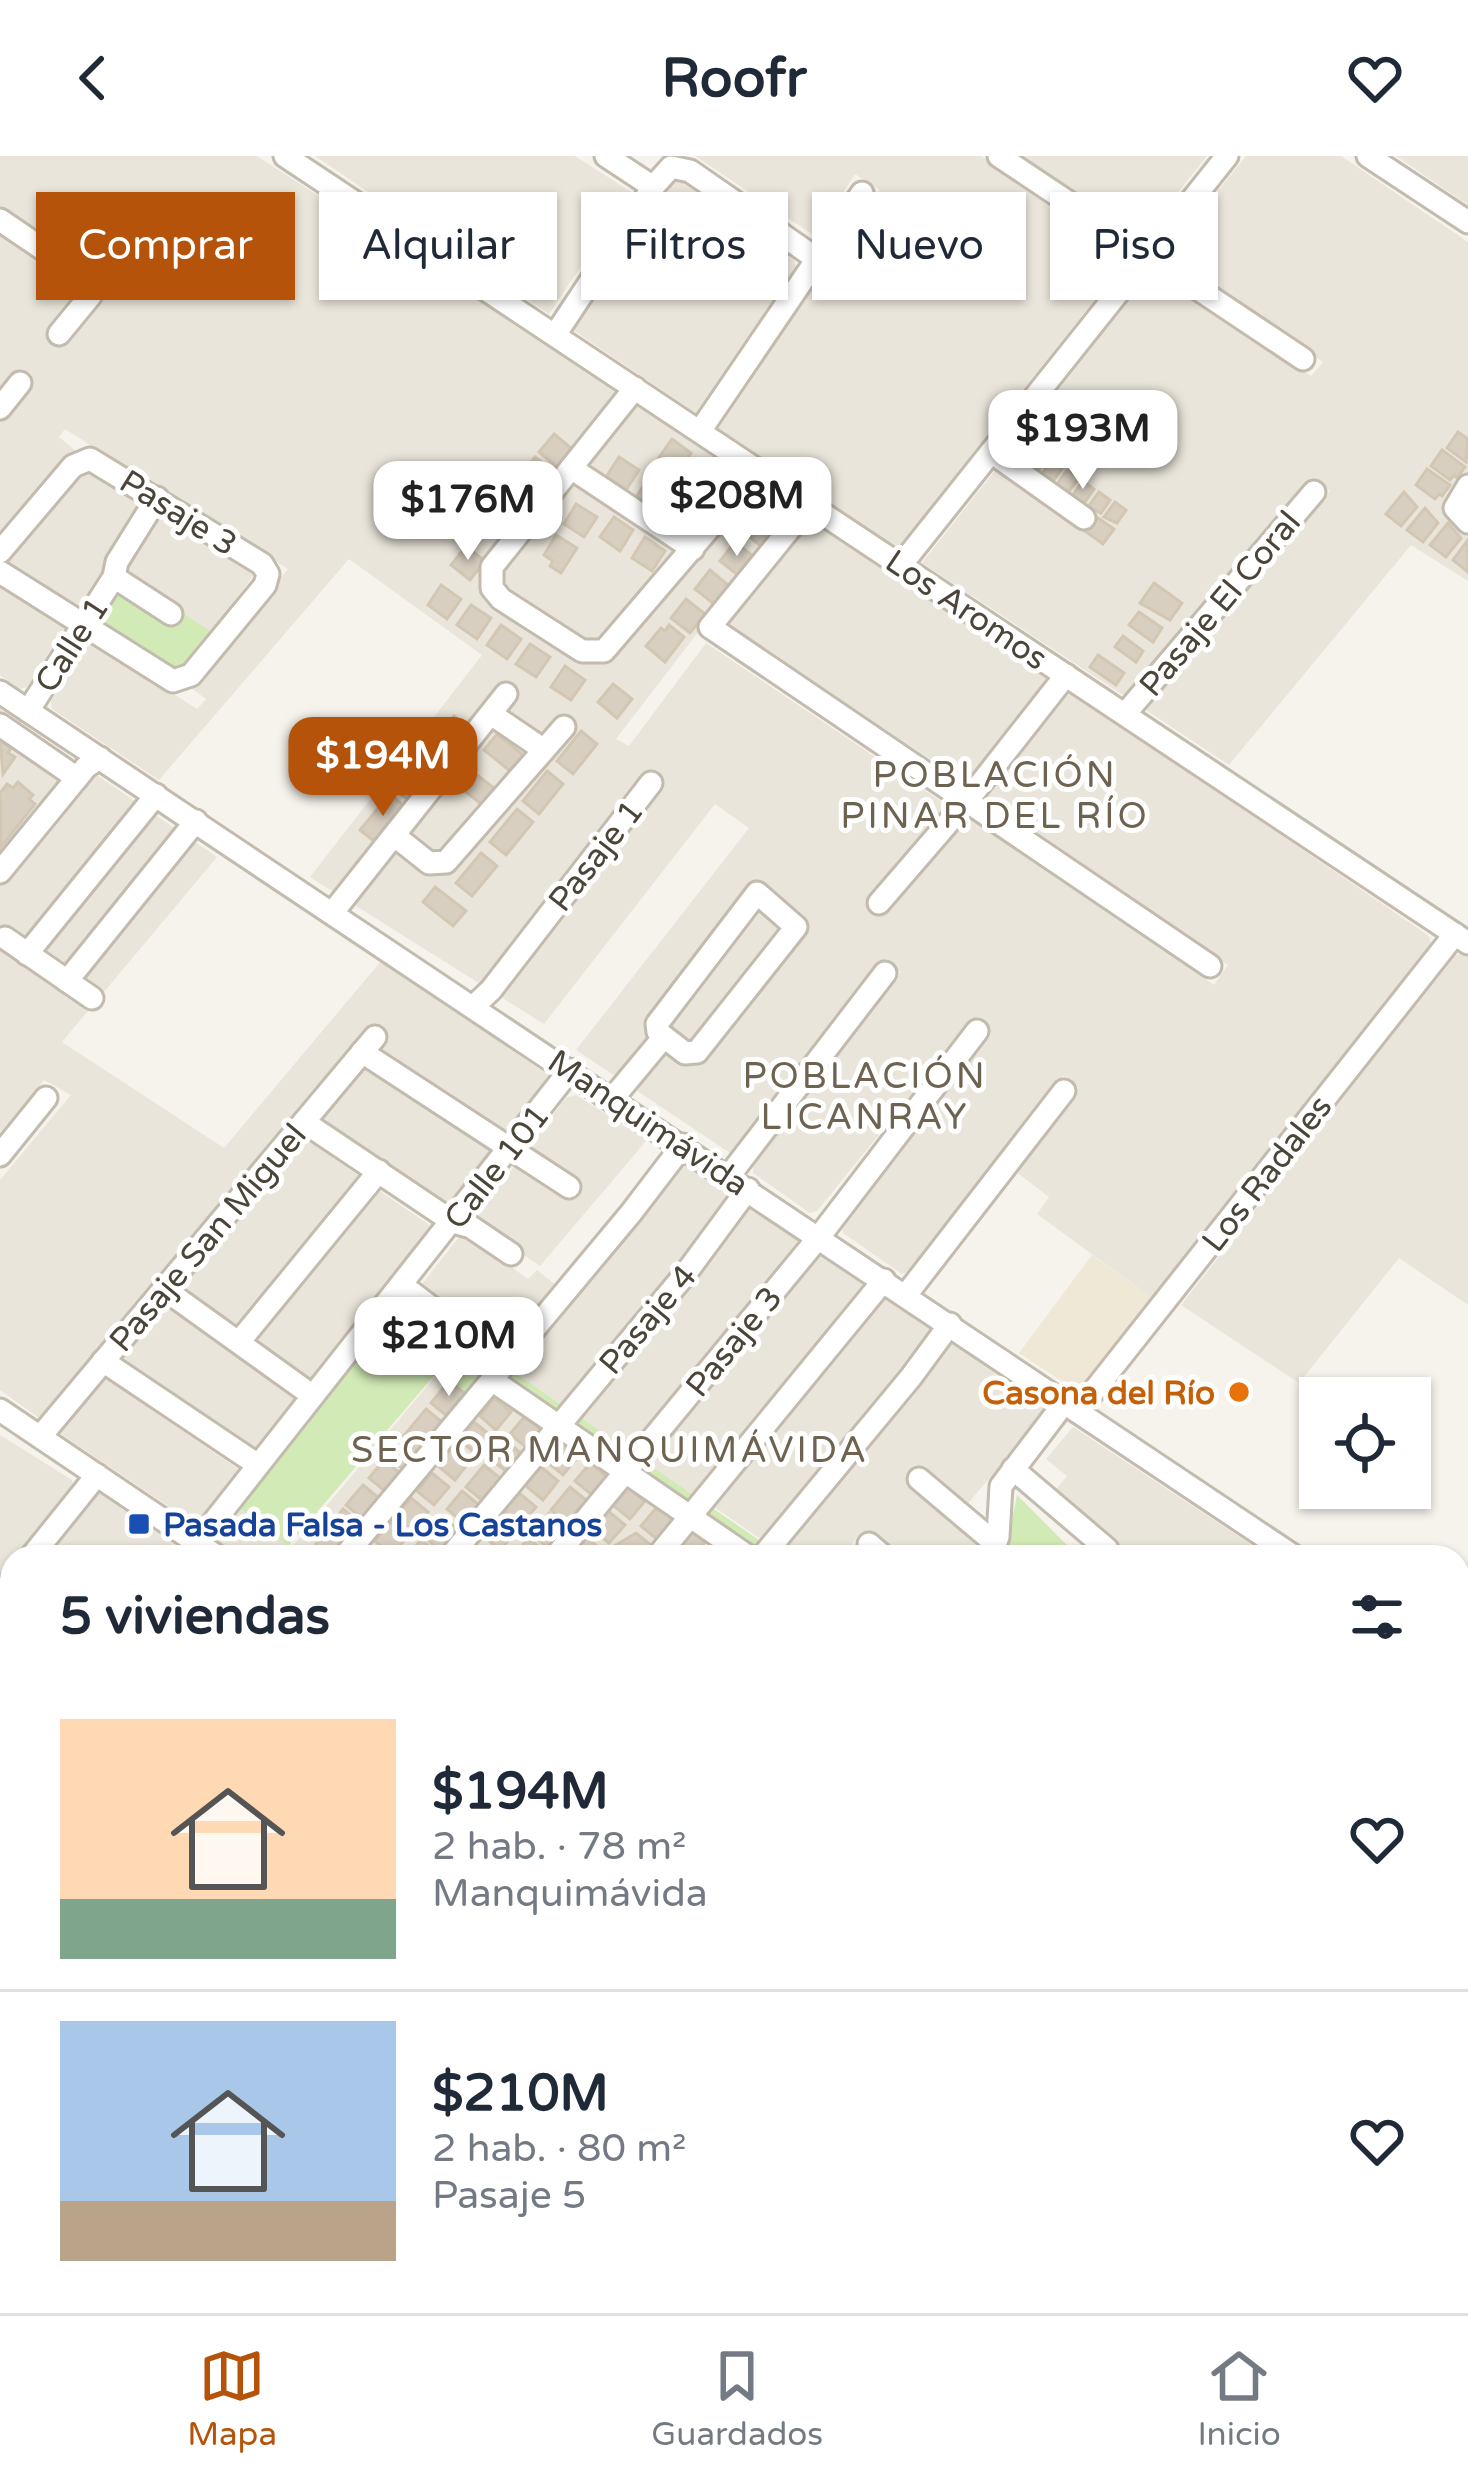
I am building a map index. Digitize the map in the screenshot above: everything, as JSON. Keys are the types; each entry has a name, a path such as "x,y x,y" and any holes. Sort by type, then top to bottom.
{"street":[{"name":"Los Aromos","path":"285,156 1461,939"},
{"path":"606,156 653,187"},
{"path":"999,156 1053,192"},
{"path":"1198,192 1227,156"},
{"path":"1368,156 1468,222"},
{"path":"555,335 671,167 690,171 812,256"},
{"path":"3,228 90,281 91,295 59,334"},
{"path":"700,431 812,266"},
{"path":"901,565 1112,300"},
{"path":"1215,300 1303,359"},
{"path":"0,408 20,383"},
{"path":"634,388 493,567 492,588 501,599 582,651 598,653 609,647 759,470"},
{"path":"991,452 1084,518"},
{"name":"Pasaje 3","path":"0,553 84,459 96,460 157,498 262,564 268,574 265,586 191,675 180,681 166,679 83,626"},
{"path":"571,468 692,549"},
{"path":"1468,486 1455,508 1468,523"},
{"name":"Pasaje El Coral","path":"1125,714 1314,492"},
{"name":"Calle 1","path":"28,711 114,577 119,557 157,498"},
{"path":"810,504 710,627 1210,966"},
{"path":"0,572 83,626"},
{"path":"114,577 171,614"},
{"path":"879,903 967,802 1066,675"},
{"name":"Manquimávida","path":"0,692 1277,1545"},
{"path":"333,913 506,694"},
{"path":"491,714 544,750"},
{"path":"0,725 77,778"},
{"path":"395,836 429,863 443,865 564,727"},
{"path":"0,872 77,778 100,758"},
{"name":"Pasaje 1","path":"474,1006 651,783"},
{"path":"27,954 156,795"},
{"path":"67,981 196,821"},
{"path":"757,893 796,927 697,1052 685,1053 663,1038 656,1028 658,1021 757,893"},
{"path":"5,938 92,998"},
{"name":"Los Radales","path":"1013,1469 1071,1406 1461,939"},
{"path":"739,1183 885,973"},
{"name":"Pasaje 3","path":"565,1545 819,1237 976,1031"},
{"path":"613,1098 663,1038"},
{"name":"Pasaje San Miguel","path":"40,1437 369,1044 510,1149"},
{"name":"Calle 101","path":"210,1545 258,1465 571,1070"},
{"path":"906,1295 1064,1090"},
{"path":"0,1155 46,1099"},
{"path":"304,1122 453,1222 471,1227 511,1254"},
{"path":"354,1545 683,1145"},
{"path":"510,1149 569,1187"},
{"path":"239,1342 379,1172"},
{"name":"Pasaje 4","path":"460,1545 695,1261 739,1183"},
{"path":"668,1545 884,1280"},
{"path":"403,1286 448,1320"},
{"path":"164,1288 313,1396"},
{"path":"772,1545 950,1324"},
{"path":"103,1361 258,1465"},
{"path":"492,1380 732,1545"},
{"path":"0,1410 197,1545"},
{"path":"994,1545 999,1492 1013,1469 1102,1545"},
{"path":"41,1545 98,1475"},
{"path":"919,1479 985,1545"}],"shaded area":[{"path":"0,156 257,156 319,196 319,300 479,300 792,510 616,739 629,746 706,643 942,802 945,812 864,902 881,914 967,817 1214,985 1228,965 986,797 1070,691 1429,936 1432,945 1152,1298 1037,1214 1049,1197 1015,1171 1079,1088 1063,1076 902,1274 843,1233 843,1227 988,1033 972,1020 817,1211 810,1213 753,1173 753,1165 901,972 881,960 730,1153 576,1050 749,828 715,804 544,1024 310,877 482,655 349,559 159,780 52,709 51,701 91,641 197,709 206,699 191,688 288,569 65,429 59,437 76,451 0,541"},
{"path":"315,156 575,156 631,192 581,192 581,266 549,314 528,300 557,300 557,192 368,192"},
{"path":"695,156 981,156 1050,202 1050,300 1094,300 897,549 716,428 812,289 812,300 1026,300 1026,192 879,192 855,174 843,192 812,192 812,234 788,218 788,192 749,192"},
{"path":"1022,156 1207,156 1178,192 1075,192"},
{"path":"1246,156 1341,156 1468,242 1468,581 1411,545 1229,765 1146,710 1330,491 1312,478 1126,697 922,563 1129,300 1197,300 1311,376 1323,362 1218,287 1217,192"},
{"path":"1396,156 1468,156 1468,205"},
{"path":"681,180 698,192 667,192"},
{"path":"788,256 795,261 796,272 788,284"},
{"path":"593,300 777,300 699,415 573,330"},
{"path":"92,466 144,503 80,612 5,560 84,468"},
{"path":"159,513 256,571 213,633 122,573"},
{"path":"806,516 1048,677 1049,686 969,785 724,622"},
{"path":"0,583 66,625 27,687 20,689 0,675"},
{"path":"0,709 217,857 62,1042 224,1148 381,961 551,1077 513,1130 504,1132 378,1047 385,1035 374,1029 46,1423 0,1390 0,1180 71,1095 44,1080 0,1133"},
{"path":"1453,956 1468,957 1468,1305 1399,1258 1304,1377 1299,1377 1299,1383 1181,1305"},
{"path":"367,1060 495,1149 454,1202 447,1204 318,1116"},
{"path":"576,1095 647,1140 540,1266 472,1220 517,1163 572,1197 581,1184 527,1149 566,1098"},
{"path":"303,1137 360,1177 237,1331 180,1289"},
{"path":"682,1163 730,1196 561,1404 514,1372"},
{"path":"374,1187 428,1224 430,1232 310,1385 255,1341 253,1334"},
{"path":"748,1207 798,1241 628,1450 577,1416"},
{"path":"463,1232 528,1279 537,1270 557,1286 498,1355 422,1294 422,1284"},
{"path":"814,1252 865,1286 841,1323 695,1496 642,1460"},
{"path":"1092,1255 1152,1298 1077,1391 1019,1353"},
{"path":"881,1297 931,1330 762,1540 713,1506"},
{"path":"167,1305 298,1396 255,1450 117,1359 161,1306"},
{"path":"949,1342 1044,1407 1044,1413 966,1506 916,1468 905,1480 983,1542 981,1545 879,1545 862,1531 853,1545 787,1545"},
{"path":"439,1372 468,1394 343,1545 294,1545"},
{"path":"102,1376 238,1469 201,1521 192,1522 58,1432"},
{"path":"493,1394 547,1428 450,1545 365,1545"},
{"path":"1073,1427 1252,1545 1098,1545 1053,1493 1067,1476 1046,1459"},
{"path":"0,1435 72,1480 73,1492 29,1545 0,1545"},
{"path":"562,1439 612,1474 553,1545 472,1545"},
{"path":"627,1483 677,1519 654,1545 576,1545"},
{"path":"96,1491 175,1545 54,1545"},
{"path":"239,1508 287,1545 219,1542 216,1532"}],"green space":[{"path":"120,588 180,611 213,633 178,674 95,625"},
{"path":"408,1296 498,1362 465,1391 438,1371 289,1545 239,1508"},
{"path":"514,1372 762,1542 743,1545 507,1384"},
{"path":"1017,1495 1067,1545 1007,1545"}],"building":[{"path":"1458,432 1468,439 1466,462 1447,448"},
{"path":"554,434 572,449 557,467 539,452"},
{"path":"1022,438 1033,446 1024,459 1011,453"},
{"path":"672,439 691,453 678,473 658,459"},
{"path":"1037,449 1048,457 1039,469 1026,464"},
{"path":"1442,450 1465,467 1457,478 1454,475 1450,480 1431,466"},
{"path":"535,457 554,472 540,491 520,476"},
{"path":"619,457 639,470 626,490 606,477"},
{"path":"1053,459 1063,467 1054,480 1041,475"},
{"path":"705,467 725,480 711,500 691,487"},
{"path":"1427,469 1450,485 1435,499 1416,485"},
{"path":"1067,470 1079,478 1069,491 1056,486"},
{"path":"650,477 670,490 656,511 636,497"},
{"path":"1083,481 1094,489 1085,502 1072,496"},
{"path":"1099,492 1110,500 1101,513 1088,507"},
{"path":"1404,492 1417,507 1401,526 1386,514"},
{"path":"681,498 701,511 687,532 668,518"},
{"path":"1115,502 1126,510 1117,523 1104,517"},
{"path":"576,504 597,517 584,537 564,524"},
{"path":"1425,508 1438,523 1423,542 1407,530"},
{"path":"759,514 778,529 763,548 744,532"},
{"path":"614,517 633,530 620,551 600,537"},
{"path":"1098,518 1114,529 1103,544 1085,531"},
{"path":"1448,523 1461,538 1446,557 1430,545"},
{"path":"556,535 577,548 561,573 544,555"},
{"path":"645,537 665,551 652,571 632,558"},
{"path":"1468,540 1468,572 1453,560"},
{"path":"735,542 754,557 739,576 720,561"},
{"path":"466,546 485,561 470,580 451,565"},
{"path":"710,570 729,586 714,604 695,589"},
{"path":"1154,583 1182,603 1170,620 1140,603"},
{"path":"441,585 461,599 447,619 428,605"},
{"path":"686,599 705,614 690,633 671,618"},
{"path":"471,605 491,618 477,639 457,625"},
{"path":"1139,612 1162,628 1153,642 1129,625"},
{"path":"501,625 521,639 507,659 487,645"},
{"path":"669,625 684,637 665,662 646,646"},
{"path":"1123,636 1143,651 1136,662 1115,647"},
{"path":"530,644 550,657 536,677 516,664"},
{"path":"1098,655 1124,673 1116,685 1090,667"},
{"path":"565,666 585,680 571,700 551,687"},
{"path":"613,684 632,699 617,718 598,702"},
{"path":"454,716 470,729 445,759 430,746"},
{"path":"581,731 597,744 573,774 557,761"},
{"path":"497,734 527,758 514,774 484,750"},
{"path":"0,740 15,757 3,774"},
{"path":"419,759 435,772 411,802 395,790"},
{"path":"468,768 499,792 486,808 456,784"},
{"path":"547,771 563,784 539,814 523,801"},
{"path":"18,782 33,795 29,799 35,804 1,847 0,793 7,784 13,788"},
{"path":"390,794 405,807 376,843 360,830"},
{"path":"517,809 533,822 506,855 490,842"},
{"path":"481,853 497,866 472,896 456,883"},
{"path":"435,887 466,911 453,926 423,902"},
{"path":"449,1381 467,1395 448,1417 431,1403"},
{"path":"494,1398 511,1412 496,1430 480,1416"},
{"path":"426,1409 443,1423 404,1470 387,1456"},
{"path":"525,1416 542,1430 527,1448 510,1434"},
{"path":"474,1422 491,1436 476,1454 459,1440"},
{"path":"505,1440 522,1454 507,1472 489,1458"},
{"path":"561,1443 578,1457 563,1475 546,1461"},
{"path":"453,1447 470,1461 455,1480 438,1466"},
{"path":"384,1460 401,1474 386,1492 369,1478"},
{"path":"590,1463 607,1477 592,1495 575,1481"},
{"path":"484,1465 501,1479 483,1501 466,1487"},
{"path":"541,1467 558,1481 543,1500 525,1485"},
{"path":"432,1473 449,1487 434,1505 417,1491"},
{"path":"363,1485 380,1499 363,1519 346,1505"},
{"path":"570,1487 587,1501 568,1524 551,1510"},
{"path":"628,1487 645,1501 630,1519 613,1505"},
{"path":"462,1491 479,1505 464,1523 447,1509"},
{"path":"519,1493 536,1507 521,1525 504,1511"},
{"path":"411,1498 428,1512 412,1532 395,1518"},
{"path":"658,1506 674,1520 658,1540 641,1526"},
{"path":"343,1509 360,1523 342,1545 315,1545"},
{"path":"608,1511 625,1525 609,1543 592,1529"},
{"path":"549,1513 566,1527 551,1545 531,1534"},
{"path":"442,1515 459,1530 446,1545 434,1545 424,1537"},
{"path":"498,1518 516,1532 504,1545 494,1545 483,1536"},
{"path":"391,1522 408,1536 400,1545 375,1541"},
{"path":"688,1528 705,1542 703,1545 681,1545"},
{"path":"636,1533 651,1545 616,1545"}],"place":[{"name":"Casona del Río","path":"1239,1392"},
{"name":"Pasada Falsa - Los Castanos","path":"139,1524"}],"district":[{"name":"POBLACIÓN PINAR DEL RÍO","path":"995,794"},
{"name":"POBLACIÓN LICANRAY","path":"865,1096"},
{"name":"SECTOR MANQUIMÁVIDA","path":"610,1449"}]}
